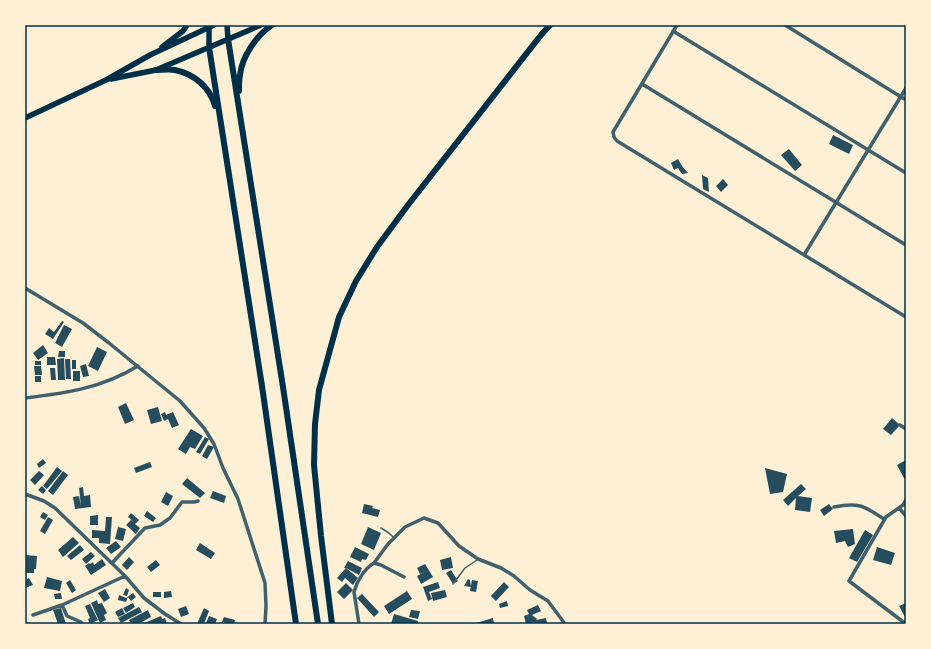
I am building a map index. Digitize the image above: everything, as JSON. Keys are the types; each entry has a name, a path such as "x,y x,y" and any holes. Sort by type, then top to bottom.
{"highway":[{"path":"150,55 183,31 187,25"},
{"path":"227,25 282,379 318,624"},
{"path":"156,70 261,25"},
{"path":"245,144 239,96 240,74 252,46 263,31 272,25"},
{"path":"332,624 321,536 314,458 315,424 319,390 339,317 356,281 377,246 550,25"},
{"path":"25,118 106,80 150,55 210,26 209,47 262,386 296,624"},
{"path":"106,80 156,70 174,70 190,76 206,86 213,97 225,147"}],"street":[{"path":"677,25 613,132 617,141 906,317"},
{"path":"785,25 906,100"},
{"path":"673,31 906,174"},
{"path":"642,84 906,245"},
{"path":"804,255 906,88"},
{"path":"25,288 82,323 138,366 180,401 204,428 214,444 223,468 238,499 265,583 265,624"},
{"path":"25,398 57,394 96,386 121,376 138,366"},
{"path":"900,425 906,428"},
{"path":"26,495 44,501 55,508 125,576 144,598 181,624"},
{"path":"906,500 903,505 884,519 849,581 906,624"},
{"path":"112,563 145,528 160,524 170,518 182,502 198,501"},
{"path":"834,507 848,504 866,507 884,519"},
{"path":"899,508 906,516"},
{"path":"359,624 354,592 366,569 374,563 405,527 424,518 438,523 459,546 478,559 501,568 514,576 530,590 548,601 565,624"},
{"path":"374,563 404,577"},
{"path":"33,615 62,605 125,576"},
{"path":"62,605 67,616 80,622"}],"lane":[{"path":"381,528 394,538"},
{"path":"453,584 465,568 478,559"}],"building":[{"path":"833,135 853,145 849,154 829,144"},
{"path":"789,149 802,165 795,171 781,155"},
{"path":"678,159 688,173 682,174 678,168 674,170 671,163"},
{"path":"702,175 708,178 709,192 703,189"},
{"path":"723,179 728,185 721,192 716,186"},
{"path":"62,321 64,322 53,339 45,334 49,328 54,332"},
{"path":"64,325 72,329 62,347 55,343"},
{"path":"43,345 48,353 38,360 33,353"},
{"path":"97,347 107,352 98,371 88,366"},
{"path":"59,351 65,351 65,357 58,357"},
{"path":"47,357 55,357 56,365 47,365"},
{"path":"64,358 65,380 58,380 57,359"},
{"path":"65,359 70,359 71,379 66,379"},
{"path":"72,360 76,360 76,369 72,369"},
{"path":"35,361 41,361 41,365 35,365"},
{"path":"86,364 89,376 83,377 80,366"},
{"path":"34,366 41,366 42,375 35,375"},
{"path":"50,368 55,368 56,380 51,380"},
{"path":"73,371 80,371 80,381 73,381"},
{"path":"35,376 41,376 41,382 35,382"},
{"path":"126,403 134,420 125,424 118,407"},
{"path":"158,407 162,421 151,424 147,410"},
{"path":"165,412 166,415 173,412 179,425 172,428 168,419 164,421 161,414"},
{"path":"892,418 900,425 891,435 883,429"},
{"path":"191,429 203,436 195,449 190,447 186,454 178,449"},
{"path":"205,437 209,439 200,454 196,452"},
{"path":"208,445 214,447 207,459 202,456"},
{"path":"43,459 46,463 39,468 37,464"},
{"path":"906,460 906,482 897,465"},
{"path":"150,462 152,467 136,473 134,468"},
{"path":"57,467 62,471 47,489 43,486"},
{"path":"765,468 787,474 783,492 770,494"},
{"path":"39,471 44,475 35,485 30,480"},
{"path":"63,471 68,475 53,495 48,491"},
{"path":"187,478 205,493 200,498 182,484"},
{"path":"801,484 806,489 798,496 812,498 810,512 795,510 796,498 788,506 783,500"},
{"path":"42,486 46,490 43,494 38,490"},
{"path":"83,487 84,496 90,495 91,507 75,509 73,497 79,496 81,506 79,488"},
{"path":"213,491 226,496 224,503 210,498"},
{"path":"166,492 173,496 168,506 161,502"},
{"path":"364,504 373,506 372,508 380,510 378,517 362,513"},
{"path":"829,504 833,509 824,516 820,510"},
{"path":"147,511 156,518 153,522 144,516"},
{"path":"43,512 48,515 45,520 40,517"},
{"path":"131,513 139,520 135,524 140,528 136,534 126,525 131,520 135,523 128,517"},
{"path":"98,515 98,525 90,525 90,516"},
{"path":"48,517 53,520 45,534 40,531"},
{"path":"106,517 112,517 110,544 99,543 99,538 92,538 92,530 105,531"},
{"path":"118,527 126,529 123,541 115,539"},
{"path":"368,527 381,533 374,550 361,544"},
{"path":"853,529 855,544 848,547 845,541 836,543 834,531"},
{"path":"865,530 873,535 857,562 849,558"},
{"path":"73,537 79,543 63,557 58,550"},
{"path":"116,541 121,547 111,554 106,548"},
{"path":"200,543 215,553 211,559 196,550"},
{"path":"80,545 84,550 71,560 67,556"},
{"path":"355,547 369,554 366,560 362,559 361,562 350,557"},
{"path":"877,547 895,553 891,565 873,560"},
{"path":"91,552 95,556 86,564 82,559"},
{"path":"25,555 37,556 36,569 34,569 34,573 25,573"},
{"path":"129,557 134,562 127,570 122,565"},
{"path":"451,557 453,568 442,570 440,560"},
{"path":"102,559 106,565 91,575 85,566 93,562 94,565"},
{"path":"156,560 160,565 151,572 147,567"},
{"path":"348,561 362,568 359,575 344,568"},
{"path":"425,564 433,577 421,584 417,576 426,571 420,574 417,568"},
{"path":"346,568 358,578 353,585 345,578 342,582 337,578"},
{"path":"451,570 458,581 453,584 446,573"},
{"path":"47,577 62,581 60,591 44,588"},
{"path":"29,578 33,585 25,588 25,580"},
{"path":"468,579 470,580 471,587 464,586"},
{"path":"70,580 76,590 72,593 66,583"},
{"path":"472,580 478,581 476,592 470,591"},
{"path":"438,582 440,588 429,592 432,599 428,601 423,587"},
{"path":"504,582 509,587 496,601 491,596"},
{"path":"346,583 353,590 344,599 337,592"},
{"path":"126,588 129,590 127,596 123,595"},
{"path":"105,589 110,598 104,602 98,593"},
{"path":"445,590 447,597 433,601 431,593"},
{"path":"171,591 172,597 164,598 164,592"},
{"path":"407,591 412,599 389,614 384,606"},
{"path":"153,592 161,592 161,597 153,597"},
{"path":"61,593 62,599 55,599 54,594"},
{"path":"133,593 136,597 131,601 128,597 126,602 118,600 119,595 126,598"},
{"path":"362,594 379,612 374,617 357,598"},
{"path":"97,600 98,604 102,603 107,613 104,615 106,620 100,623 91,603"},
{"path":"507,601 508,606 500,608 499,604"},
{"path":"133,603 135,607 126,613 123,608"},
{"path":"906,603 906,616 905,617 899,606"},
{"path":"90,604 98,620 90,624 88,619 90,618 85,606"},
{"path":"538,605 541,611 532,615 537,619 536,620 546,618 547,624 534,624 534,622 531,624 526,624 524,616 529,614 527,610"},
{"path":"186,606 189,614 181,617 178,609"},
{"path":"139,607 142,612 121,623 118,618"},
{"path":"61,608 66,624 58,624 53,610"},
{"path":"122,608 125,614 118,617 115,612"},
{"path":"204,608 209,611 204,624 197,624"},
{"path":"148,610 151,617 138,624 132,624 129,620"},
{"path":"411,610 420,611 418,619 409,617"},
{"path":"394,614 418,621 418,624 391,624"},
{"path":"161,616 162,619 165,618 167,624 142,624"},
{"path":"209,616 217,619 215,624 206,623"},
{"path":"224,617 235,620 234,624 222,622"},
{"path":"493,618 494,624 473,624"}]}
